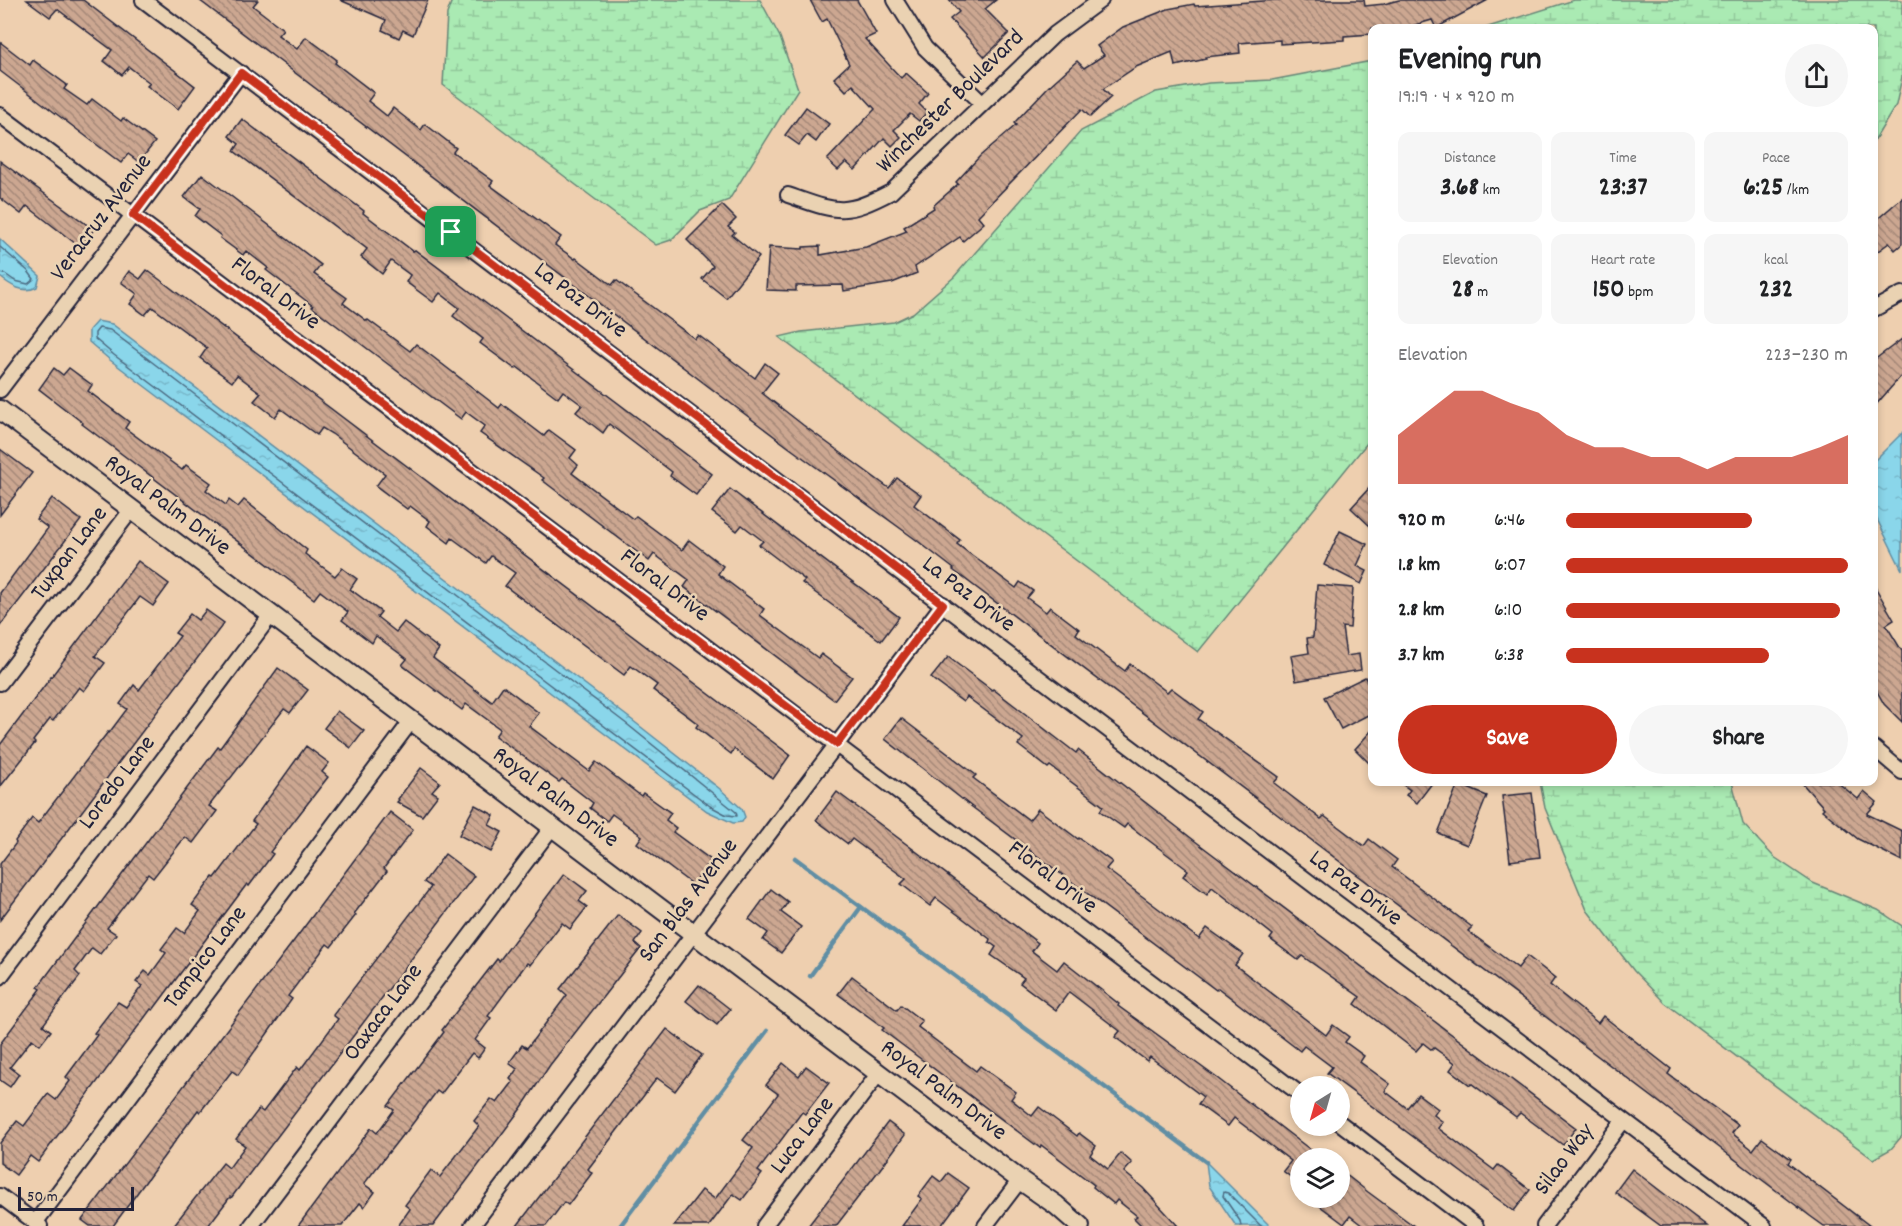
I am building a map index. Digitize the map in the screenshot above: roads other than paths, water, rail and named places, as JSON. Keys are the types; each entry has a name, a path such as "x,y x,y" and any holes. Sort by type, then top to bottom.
{"street":[{"name":"La Paz Drive","path":"143,0 1764,1226"},
{"path":"896,0 925,48 982,103"},
{"name":"Winchester Boulevard","path":"788,195 831,210 866,205 891,192 1055,34 1101,0"},
{"name":"Veracruz Avenue","path":"0,390 241,73"},
{"name":"Floral Drive","path":"0,115 1290,1086"},
{"path":"1878,307 1902,294"},
{"name":"Royal Palm Drive","path":"0,410 1020,1180 1056,1204 1080,1226"},
{"name":"Tuxpan Lane","path":"0,683 132,509"},
{"name":"San Blas Avenue","path":"472,1226 943,604"},
{"name":"Loredo Lane","path":"0,977 271,615"},
{"name":"Tampico Lane","path":"38,1224 412,720"},
{"path":"1878,751 1902,772"},
{"name":"Oaxaca Lane","path":"251,1226 553,826"},
{"name":"Luca Lane","path":"764,1226 879,1073"},
{"name":"Silao Way","path":"1544,1226 1623,1121"},
{"path":"1350,1131 1476,1226"},
{"path":"985,1226 1020,1180"},
{"path":"0,1196 38,1224"}],"water":[{"path":"0,239 40,276 37,287 22,289 0,277"},
{"path":"97,321 112,324 632,720 742,809 745,817 742,822 733,823 707,811 110,360 89,342 89,330"},
{"path":"1902,433 1902,570 1878,521 1878,457"},
{"path":"1206,1162 1269,1226 1236,1226 1209,1186"}],"waterway":[{"path":"795,858 1206,1162"},
{"path":"810,976 861,907"},
{"path":"620,1226 767,1031"}]}
